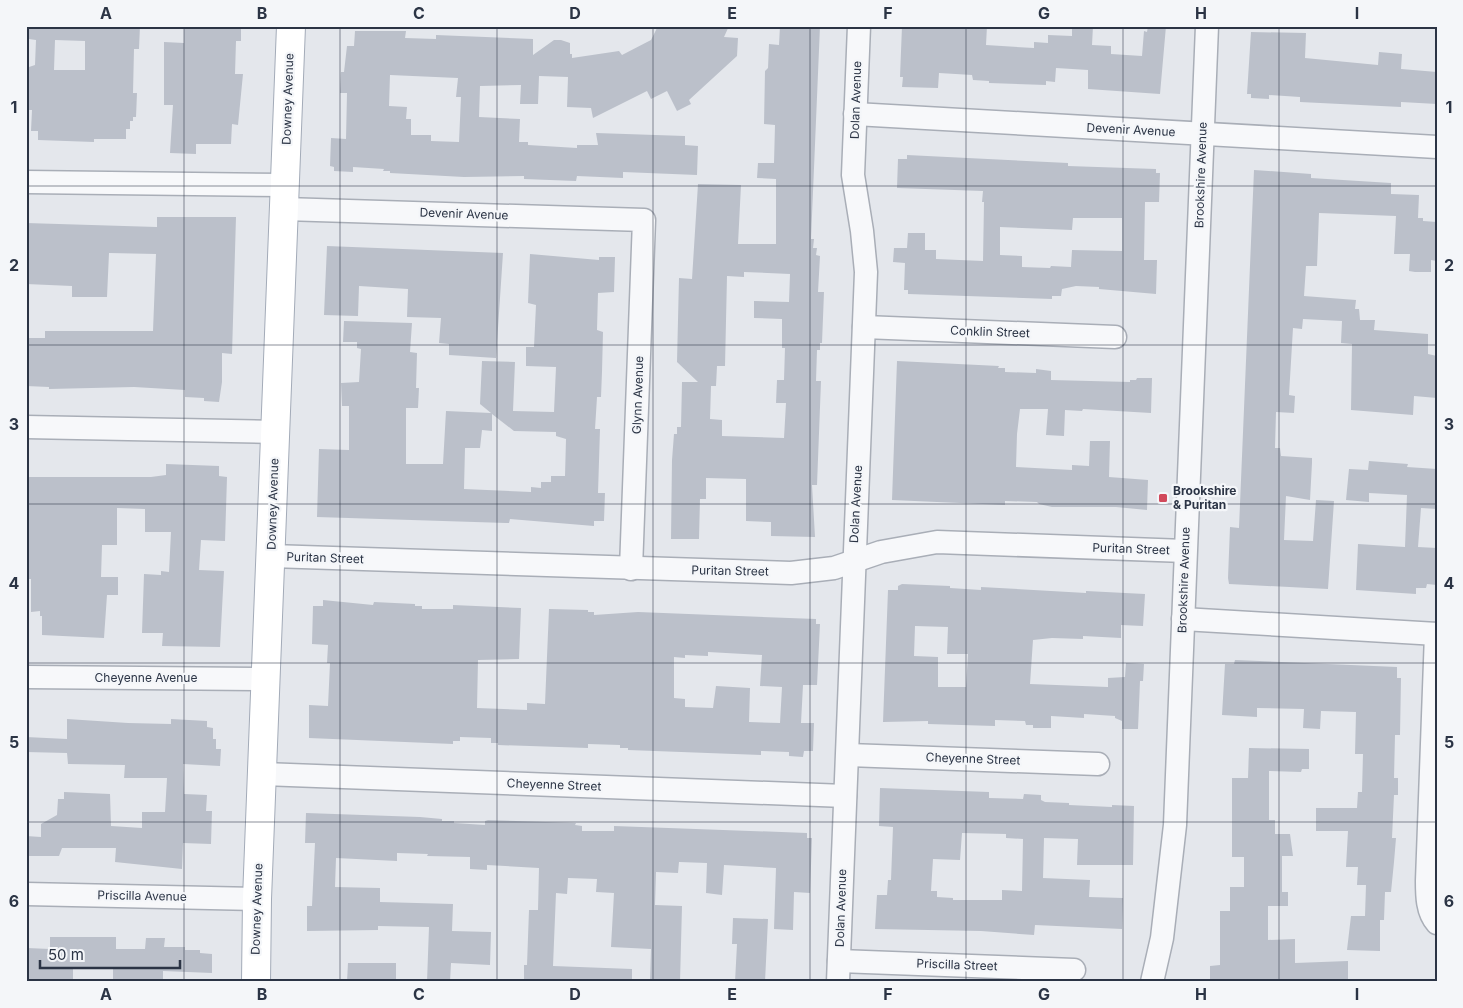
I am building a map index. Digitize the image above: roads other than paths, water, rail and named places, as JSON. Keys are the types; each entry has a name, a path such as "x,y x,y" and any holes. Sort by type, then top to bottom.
{"main road":[{"name":"Downey Avenue","path":"256,982 257,899 291,26"}],"street":[{"name":"Dolan Avenue","path":"838,971 864,327 865,256 853,175 858,26"},
{"name":"Brookshire Avenue","path":"1152,982 1163,930 1175,825 1207,26"},
{"name":"Devenir Avenue","path":"855,114 1437,147"},
{"name":"Devenir Avenue","path":"26,182 644,220"},
{"name":"Glynn Avenue","path":"631,569 644,220"},
{"name":"Conklin Street","path":"864,327 1115,337"},
{"path":"26,427 276,432"},
{"name":"Puritan Street","path":"271,556 791,573 834,568 880,552 937,542 1185,551"},
{"path":"1183,619 1436,634 1427,881 1431,914 1437,923"},
{"name":"Cheyenne Avenue","path":"26,677 266,679"},
{"name":"Cheyenne Street","path":"848,755 1098,764"},
{"name":"Cheyenne Street","path":"263,774 846,796"},
{"name":"Priscilla Avenue","path":"26,894 257,899"},
{"name":"Priscilla Street","path":"838,971 1074,970"}],"place":[{"name":"Brookshire & Puritan","path":"1163,498"}]}
